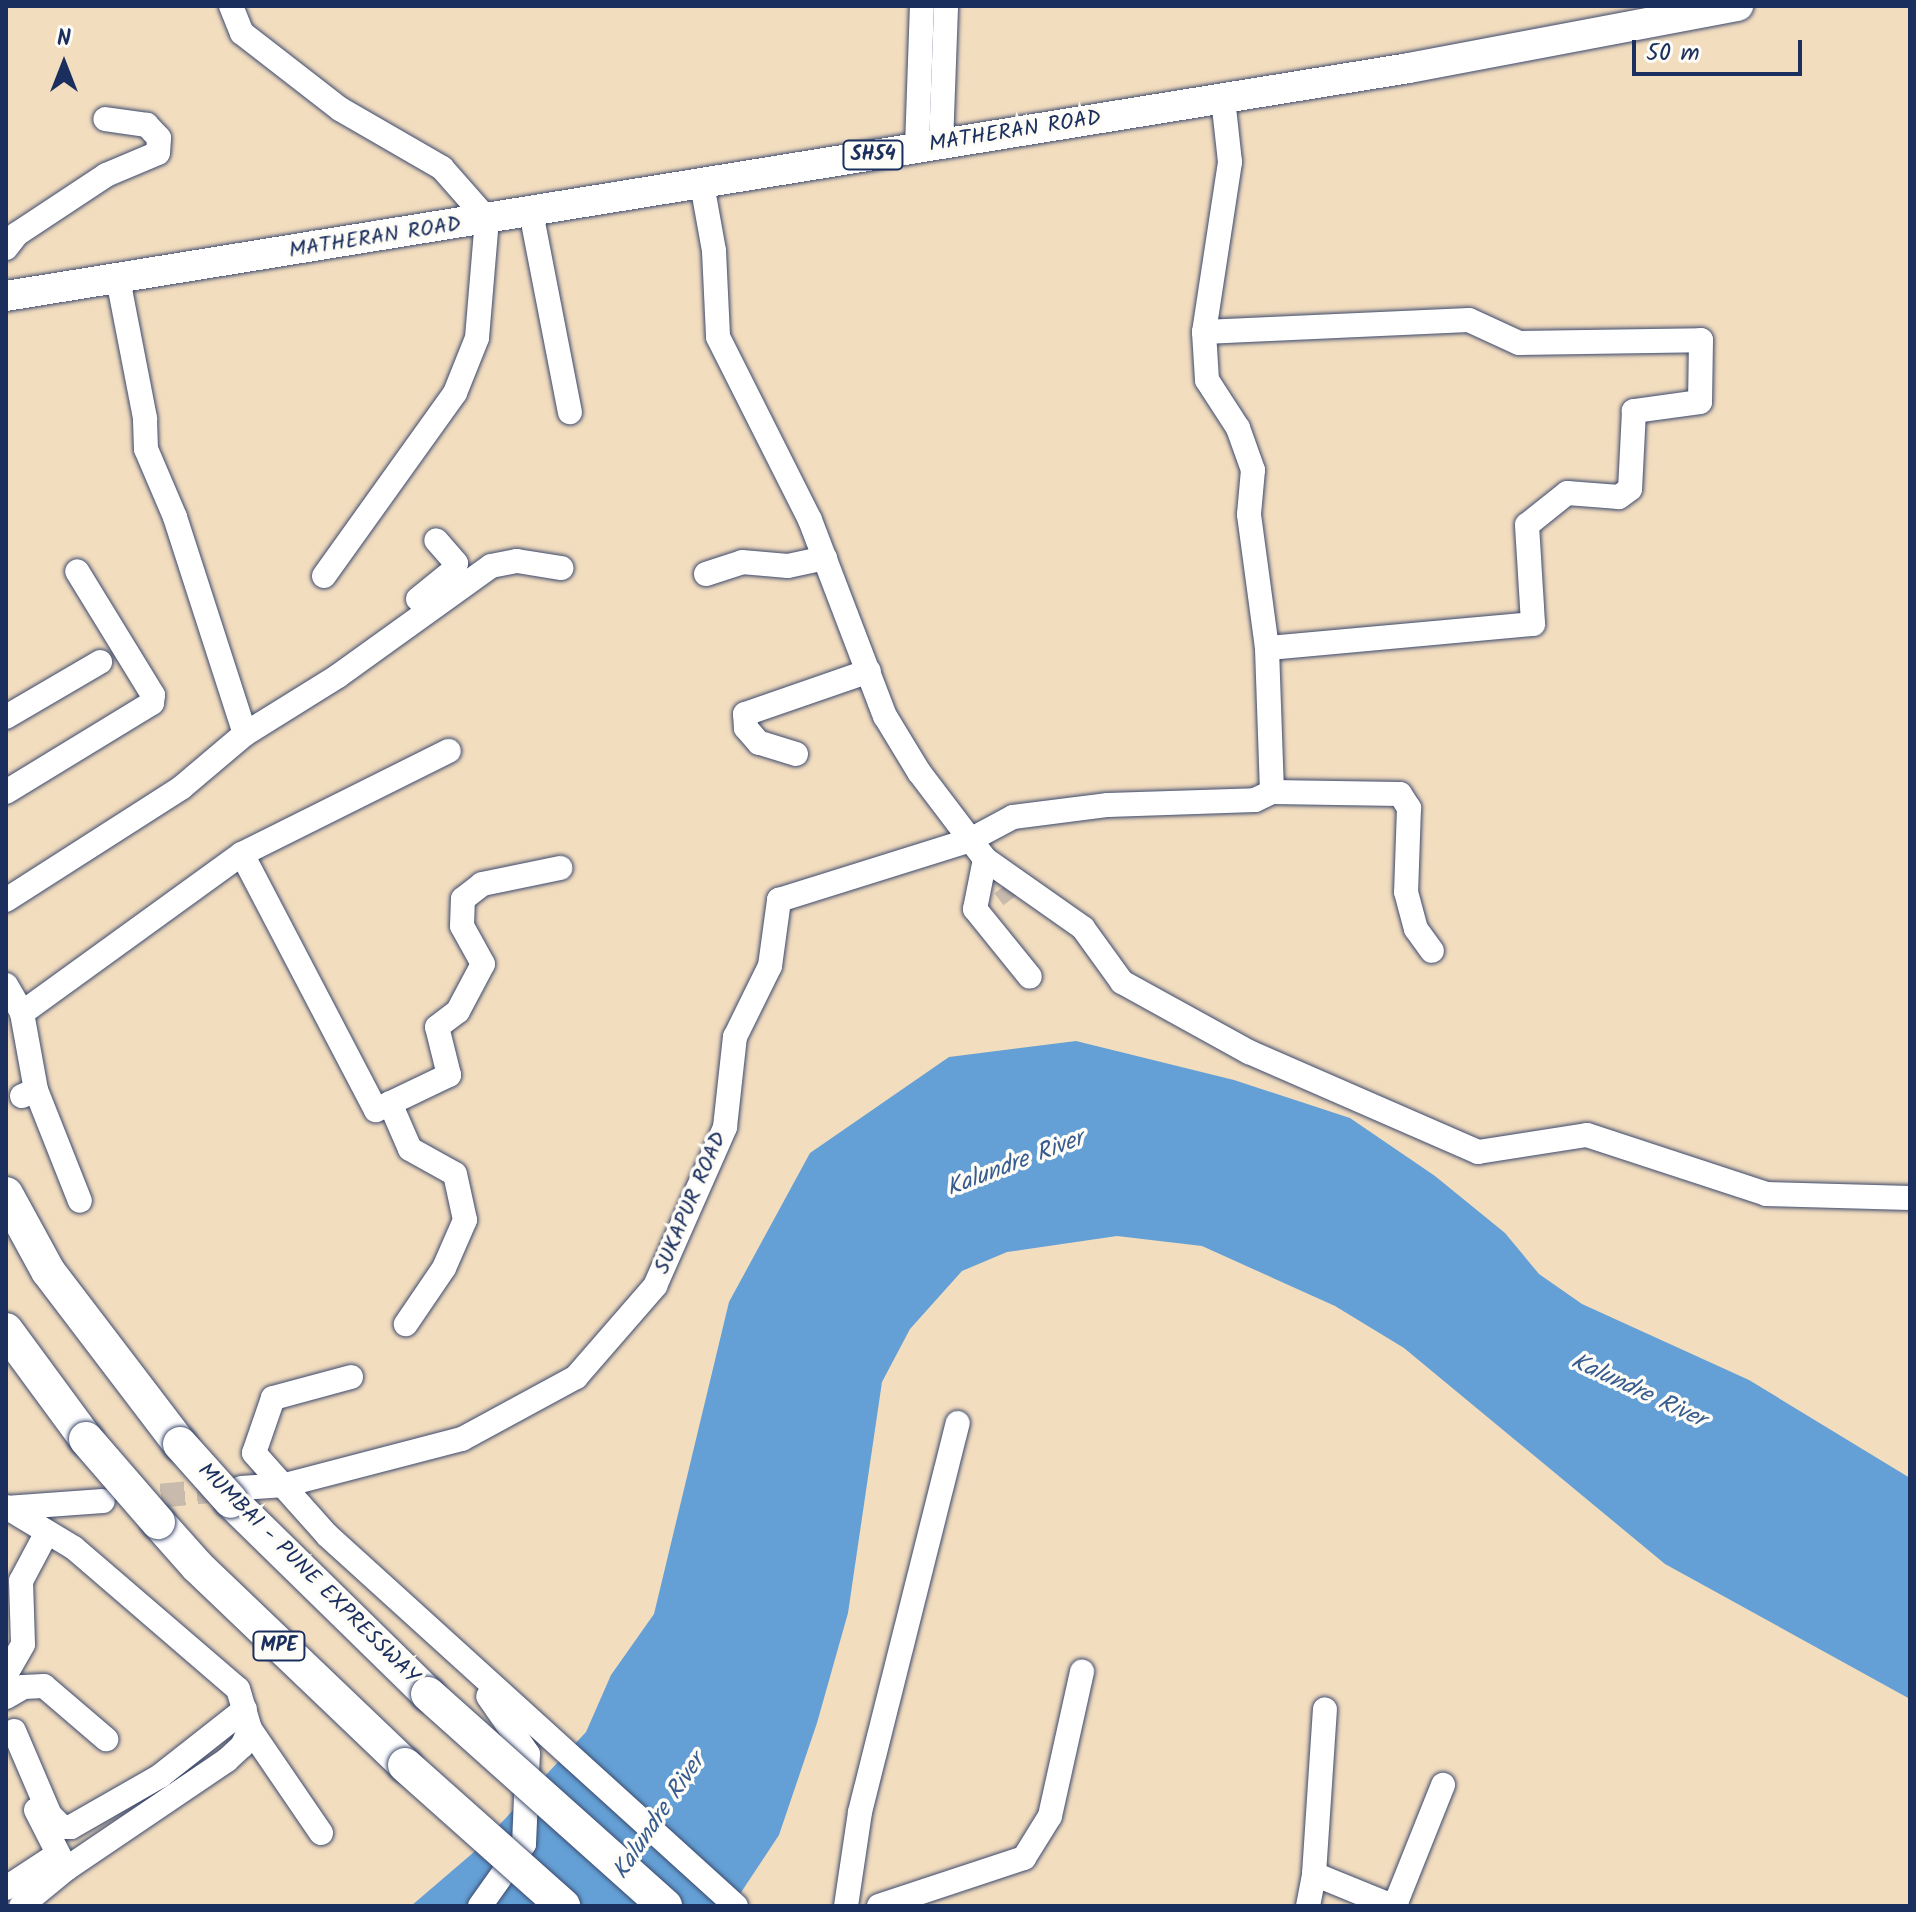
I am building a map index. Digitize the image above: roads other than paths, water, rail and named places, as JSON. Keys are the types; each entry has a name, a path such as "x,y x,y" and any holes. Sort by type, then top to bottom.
{"highway":[{"name":"MUMBAI - PUNE EXPRESSWAY","path":"6,1194 48,1271 180,1444 236,1495 428,1694 665,1906"},
{"name":"MPE","path":"6,1330 86,1439 158,1522 405,1765 563,1906"}],"main road":[{"name":"MATHERAN ROAD","path":"6,296 1223,99 1738,6"}],"street":[{"path":"231,6 242,33 340,109 442,168 487,219 477,338 464,374 324,576"},
{"path":"922,6 929,146"},
{"path":"929,146 946,6"},
{"path":"1223,99 1230,162 1204,332 1207,380 1238,428 1253,470 1249,514 1267,648 1272,792"},
{"path":"6,248 17,234 106,175 158,153 159,138 147,125 105,119"},
{"path":"702,184 714,251 718,337 825,558 885,716 979,856 1004,886"},
{"path":"531,212 570,412"},
{"path":"118,279 145,418 146,449 175,517 245,734"},
{"path":"1204,332 1469,320 1519,343 1701,340 1700,402 1639,408 1632,416 1630,489 1619,497 1567,493 1527,525 1533,624 1267,648"},
{"path":"436,540 456,563 441,591"},
{"path":"706,574 742,562 788,566 825,558"},
{"path":"6,900 181,788 245,734 441,591 491,566 517,561 561,568"},
{"path":"6,792 152,703 153,695 77,571"},
{"path":"372,636 402,621"},
{"path":"6,717 100,662"},
{"path":"796,754 759,743 746,728 745,714 869,671"},
{"path":"22,1013 242,854 449,751"},
{"path":"1030,977 975,909 979,856 1013,817 1255,800 1272,792 1400,794 1409,808 1409,904 1416,929 1432,951"},
{"path":"242,854 376,1110 449,1075 437,1027 458,1011 483,964 462,926 463,899 482,884 560,868"},
{"path":"979,856 1083,928 1122,982 1147,1000 1249,1052 1478,1152 1587,1135 1766,1194 1910,1198"},
{"name":"SUKAPUR ROAD","path":"236,1495 462,1439 576,1377 655,1286 725,1127 735,1037 770,966 779,900 979,856"},
{"path":"6,985 22,1013 29,1093 80,1201"},
{"path":"390,1103 410,1149 455,1174 465,1220 444,1268 406,1324"},
{"path":"351,1377 273,1398 254,1453 327,1535 736,1906"},
{"path":"846,1906 860,1812 958,1423"},
{"path":"6,1508 103,1501"},
{"path":"6,1508 74,1548 238,1689 247,1719 321,1833"},
{"path":"6,1674 23,1644 14,1582 47,1532"},
{"path":"466,1664 528,1754 524,1844 480,1906"},
{"path":"879,1906 1024,1858 1050,1816 1082,1672"},
{"path":"6,1697 23,1687 44,1686 106,1739"},
{"path":"1308,1906 1314,1874 1325,1709"},
{"path":"10,1741 50,1815 62,1827 71,1827 160,1776 247,1719"},
{"path":"6,1888 62,1861 227,1760 247,1719"},
{"path":"10,1741 62,1861"},
{"path":"1314,1874 1387,1904 1397,1900 1443,1785"},
{"path":"21,1906 62,1861"}],"water":[{"name":"Kalundre River","path":"1076,1041 1234,1080 1350,1118 1435,1176 1505,1233 1539,1274 1582,1304 1749,1380 1910,1478 1910,1699 1665,1564 1404,1348 1335,1306 1202,1246 1117,1236 1007,1252 962,1271 910,1329 882,1382 848,1613 817,1723 779,1835 732,1906 411,1906 474,1852 586,1732 611,1675 654,1614 729,1302 810,1153 949,1057"}],"tunnel":[{"path":"1004,886 1013,898"},
{"path":"125,1499 232,1489"}]}
